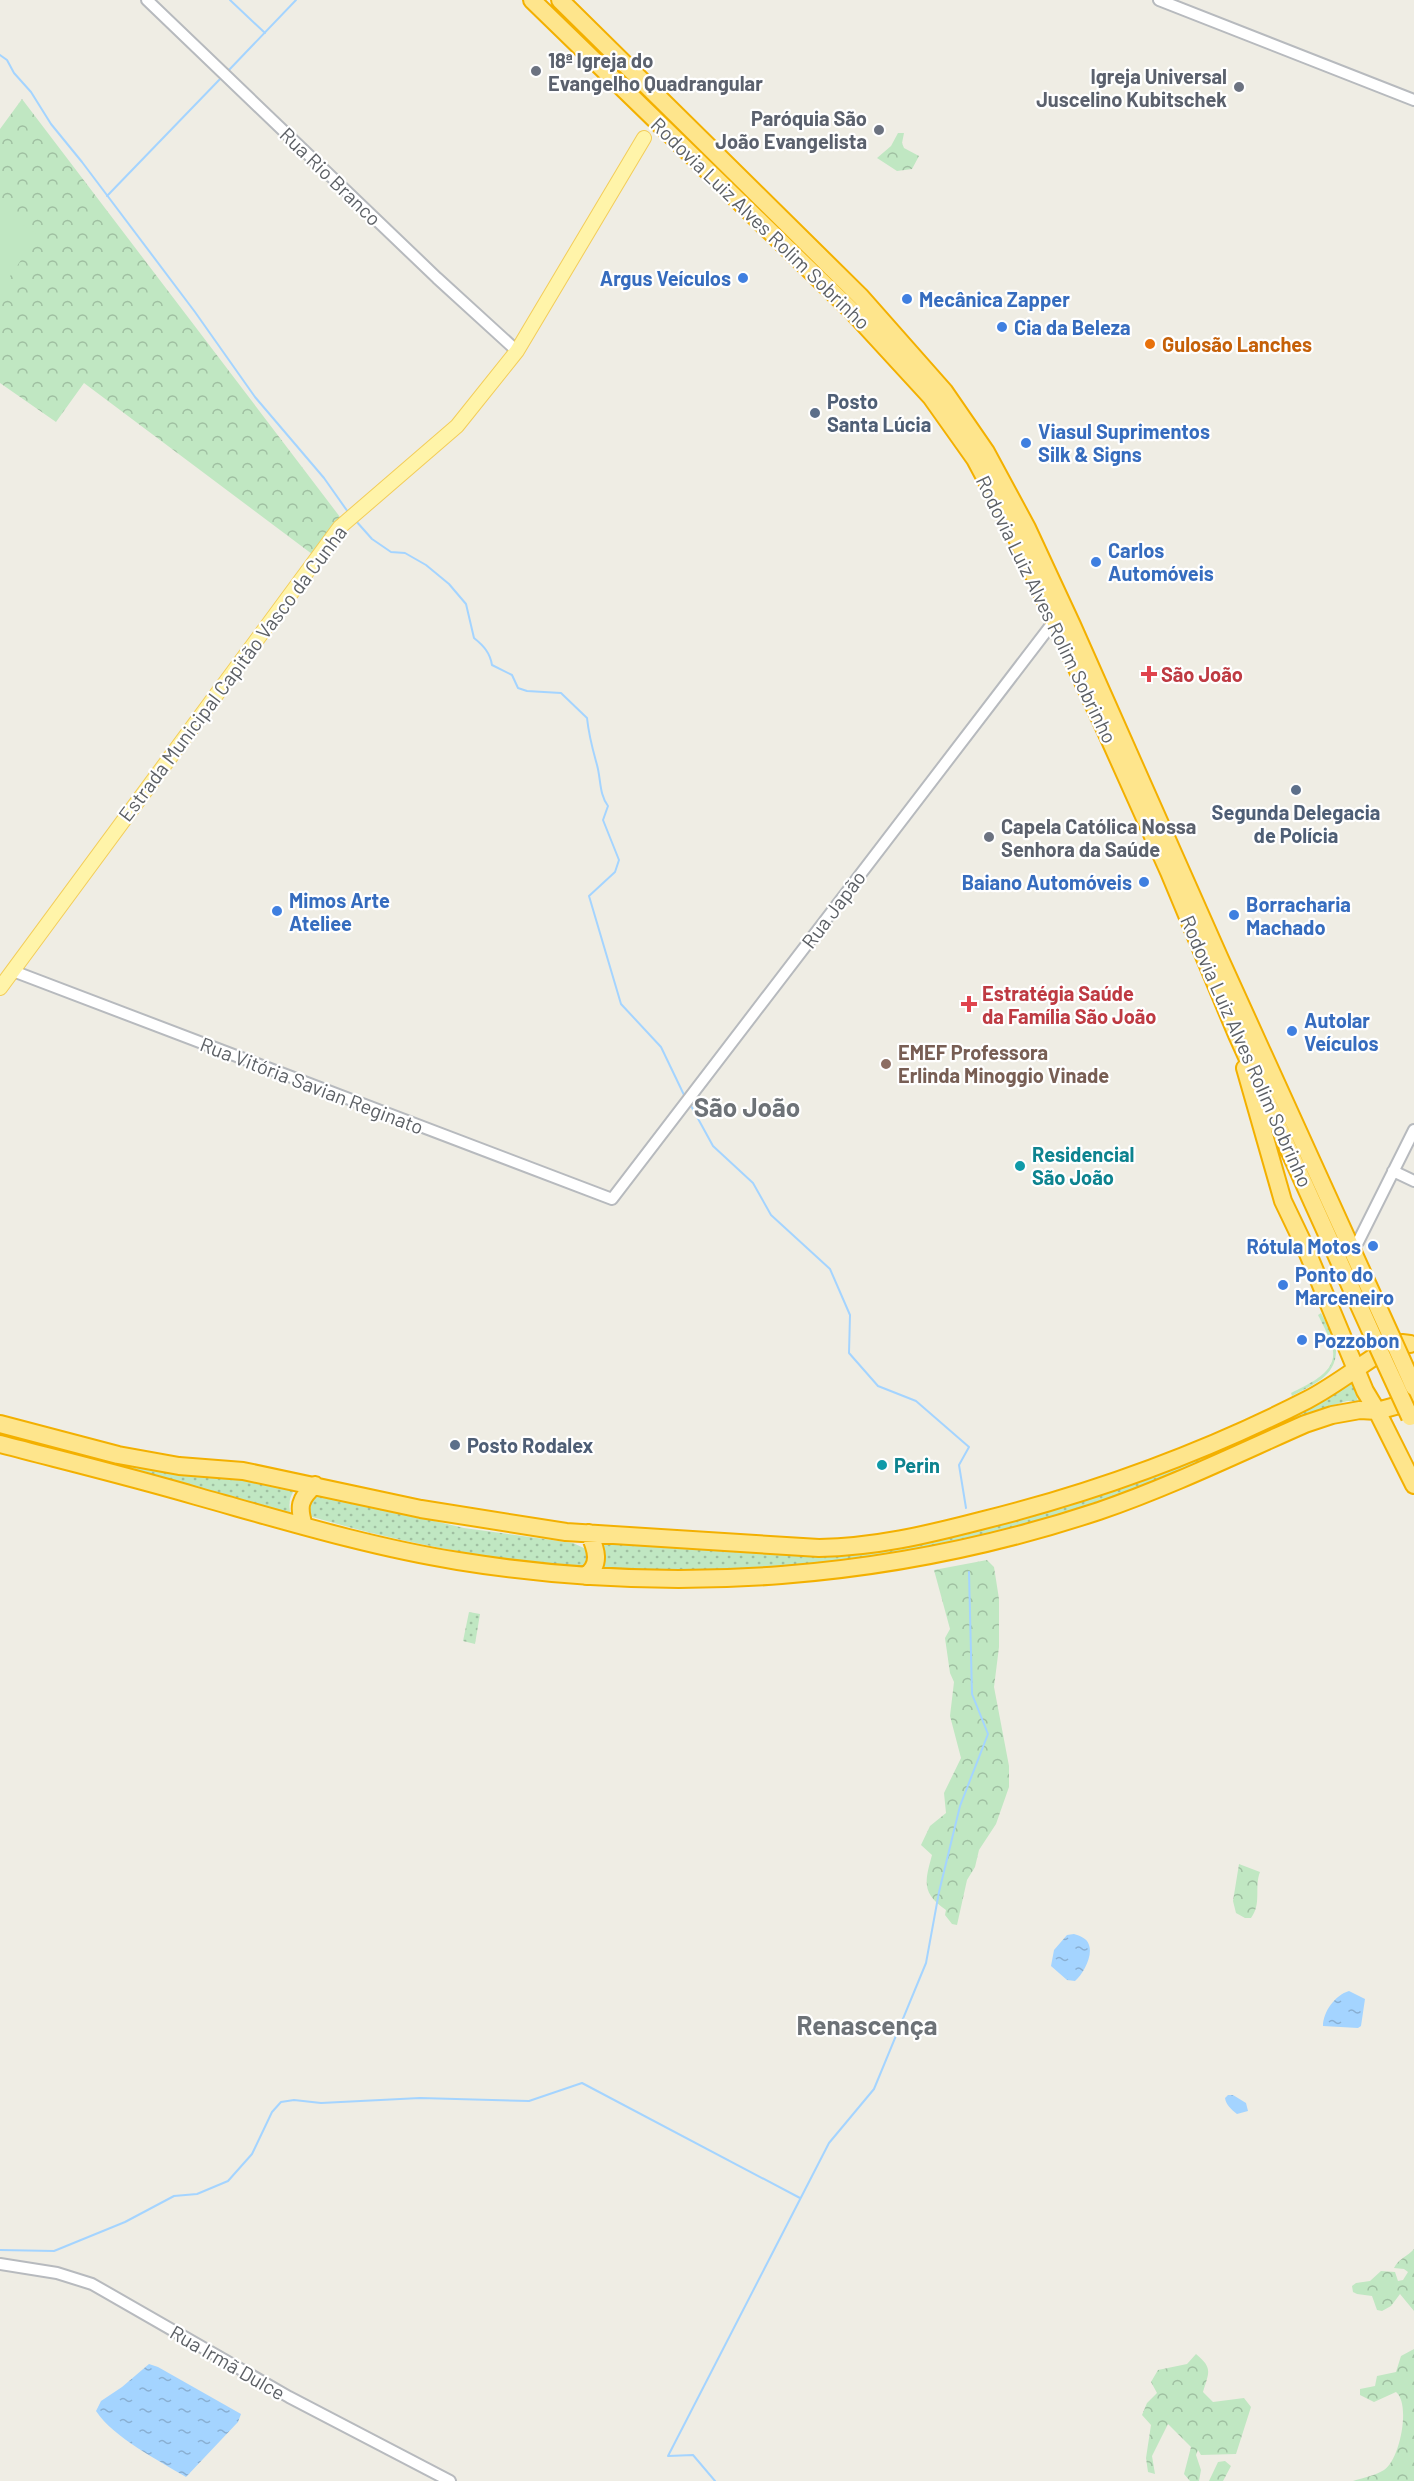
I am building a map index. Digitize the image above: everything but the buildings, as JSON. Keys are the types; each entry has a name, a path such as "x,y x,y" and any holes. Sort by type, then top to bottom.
{"highway":[{"name":"Rodovia Luiz Alves Rolim Sobrinho","path":"532,0 835,293 908,369 960,435 1014,532 1169,872 1237,1035 1384,1340"},
{"name":"Rodovia Luiz Alves Rolim Sobrinho","path":"560,0 861,297 919,361 967,423 1008,491 1027,528 1128,748 1246,1016 1384,1340"},
{"path":"1246,1016 1256,1028 1270,1053 1358,1242 1401,1330 1413,1346"},
{"path":"1237,1035 1252,1096 1283,1201 1365,1391 1414,1485"},
{"path":"1384,1340 1414,1387"},
{"path":"0,1444 304,1526 457,1561 636,1580 775,1576 875,1564 958,1549 1027,1532 1101,1510 1332,1415 1360,1410 1413,1414 1384,1340"},
{"path":"0,1424 118,1455 179,1466 243,1471 480,1519 589,1533 819,1548 854,1547 912,1538 1038,1507 1130,1477 1308,1399 1388,1348 1402,1343 1413,1346"},
{"path":"304,1526 300,1507 307,1492 315,1485"},
{"path":"585,1576 592,1571 597,1555 589,1533"}],"main road":[{"name":"Estrada Municipal Capitão Vasco da Cunha","path":"0,988 340,527 457,426 517,351 644,138"}],"street":[{"name":"Rua Rio Branco","path":"147,0 517,351"},
{"path":"1159,0 1414,100"},
{"name":"Rua Japão","path":"612,1199 1055,620"},
{"name":"Rua Vitória Savian Reginato","path":"13,971 612,1199"},
{"path":"1358,1242 1414,1130"},
{"path":"1393,1171 1414,1181"},
{"name":"Rua Irmã Dulce","path":"0,2264 57,2273 92,2284 289,2397 450,2481"}],"green space":[{"path":"22,99 340,517 312,554 84,383 56,422 0,383 0,129"},
{"path":"898,133 904,133 902,143 904,148 919,156 912,169 897,171 877,158 891,146"},
{"path":"0,210 38,235 0,291"},
{"path":"1321,1313 1334,1340 1335,1359 1332,1367 1322,1379 1292,1396 1291,1393 1321,1376 1331,1363 1332,1346 1318,1315"},
{"path":"1352,1382 1358,1401 1347,1401 1309,1413 1184,1470 1076,1511 1000,1533 933,1548 796,1569 651,1574 599,1572 605,1556 599,1541 796,1551 999,1523"},
{"path":"0,1431 297,1487 290,1500 291,1516 0,1438"},
{"path":"317,1493 464,1528 573,1543 586,1549 590,1554 587,1564 581,1567 512,1560 410,1542 309,1516 305,1500"},
{"path":"987,1560 994,1567 999,1599 999,1647 994,1687 1009,1766 1009,1787 996,1824 979,1850 975,1867 967,1880 957,1925 952,1924 945,1915 946,1910 932,1898 929,1892 927,1879 932,1855 921,1845 930,1826 946,1813 944,1793 961,1758 950,1716 954,1682 950,1673 945,1638 950,1629 934,1570"},
{"path":"469,1612 480,1614 475,1644 463,1641"},
{"path":"1239,1864 1260,1872 1256,1907 1251,1918 1245,1918 1236,1913 1233,1901"},
{"path":"1414,2249 1414,2311 1400,2294 1391,2306 1382,2311 1377,2310 1372,2296 1353,2292 1352,2286 1356,2283 1370,2281 1381,2271 1395,2272 1398,2281 1403,2280 1408,2272 1394,2268"},
{"path":"1414,2349 1414,2481 1353,2481 1381,2472 1390,2464 1399,2444 1403,2419 1403,2408 1396,2392 1374,2402 1360,2395 1360,2389 1375,2386 1377,2376 1396,2372 1401,2356"},
{"path":"1196,2354 1205,2363 1208,2371 1203,2392 1213,2402 1244,2398 1251,2407 1236,2454 1201,2455 1198,2450 1196,2455 1201,2470 1199,2481 1190,2481 1184,2474 1191,2447 1168,2424 1152,2456 1155,2474 1148,2472 1146,2458 1151,2425 1142,2415 1147,2403 1157,2393 1151,2382 1158,2370 1187,2364"},
{"path":"1225,2461 1231,2466 1223,2481 1209,2481 1218,2462"}],"water":[{"path":"1074,1934 1087,1941 1090,1949 1086,1964 1075,1981 1067,1980 1051,1966 1054,1950 1067,1935"},
{"path":"1349,1991 1365,1999 1361,2026 1358,2028 1323,2026 1325,2015 1331,2005 1339,1996"},
{"path":"1233,2095 1246,2103 1248,2111 1237,2114 1226,2103 1225,2098"},
{"path":"149,2364 241,2414 238,2422 186,2477 125,2439 96,2411 101,2401"}],"waterway":[{"path":"230,0 265,33"},
{"path":"228,71 296,0"},
{"path":"0,55 7,60 14,73 31,92 51,124 195,312 255,397 324,478 348,512"},
{"path":"107,196 221,78"},
{"path":"356,521 372,539 391,552 405,553 426,565 449,584 466,604 474,638 486,650 492,665 512,675 518,688 527,691 561,693 587,718 602,791 608,806 603,820 619,860 615,872 589,896 621,1004 661,1047 685,1097"},
{"path":"690,1104 713,1146 753,1183 771,1215 830,1269 850,1315 849,1353 878,1386 916,1401 969,1447 959,1465 966,1508"},
{"path":"715,2481 693,2455 668,2456 829,2143 874,2089 926,1963 939,1892 960,1806 988,1734 972,1694 969,1572"},
{"path":"0,2250 54,2251 125,2222 174,2196 197,2194 228,2181 252,2154 272,2112 281,2102 294,2100 321,2103 420,2098 529,2101 582,2083 800,2198"}],"place":[{"name":"18ª Igreja do Evangelho Quadrangular","path":"536,71"},
{"name":"Igreja Universal Juscelino Kubitschek","path":"1239,87"},
{"name":"Paróquia São João Evangelista","path":"879,130"},
{"name":"Argus Veículos","path":"743,278"},
{"name":"Mecânica Zapper","path":"907,299"},
{"name":"Cia da Beleza","path":"1002,327"},
{"name":"Gulosão Lanches","path":"1150,344"},
{"name":"Posto Santa Lúcia","path":"815,413"},
{"name":"Viasul Suprimentos Silk & Signs","path":"1026,443"},
{"name":"Carlos Automóveis","path":"1096,562"},
{"name":"São João","path":"1149,674"},
{"name":"Segunda Delegacia de Polícia","path":"1296,790"},
{"name":"Capela Católica Nossa Senhora da Saúde","path":"989,837"},
{"name":"Baiano Automóveis","path":"1144,882"},
{"name":"Mimos Arte Ateliee","path":"277,911"},
{"name":"Borracharia Machado","path":"1234,915"},
{"name":"Estratégia Saúde da Família São João","path":"969,1004"},
{"name":"Autolar Veículos","path":"1292,1031"},
{"name":"EMEF Professora Erlinda Minoggio Vinade","path":"886,1064"},
{"name":"Residencial São João","path":"1020,1166"},
{"name":"Rótula Motos","path":"1373,1246"},
{"name":"Ponto do Marceneiro","path":"1283,1285"},
{"name":"Pozzobon","path":"1302,1340"},
{"name":"Posto Rodalex","path":"455,1445"},
{"name":"Perin","path":"882,1465"}],"district":[{"name":"São João","path":"747,1106"},
{"name":"Renascença","path":"867,2024"}]}
